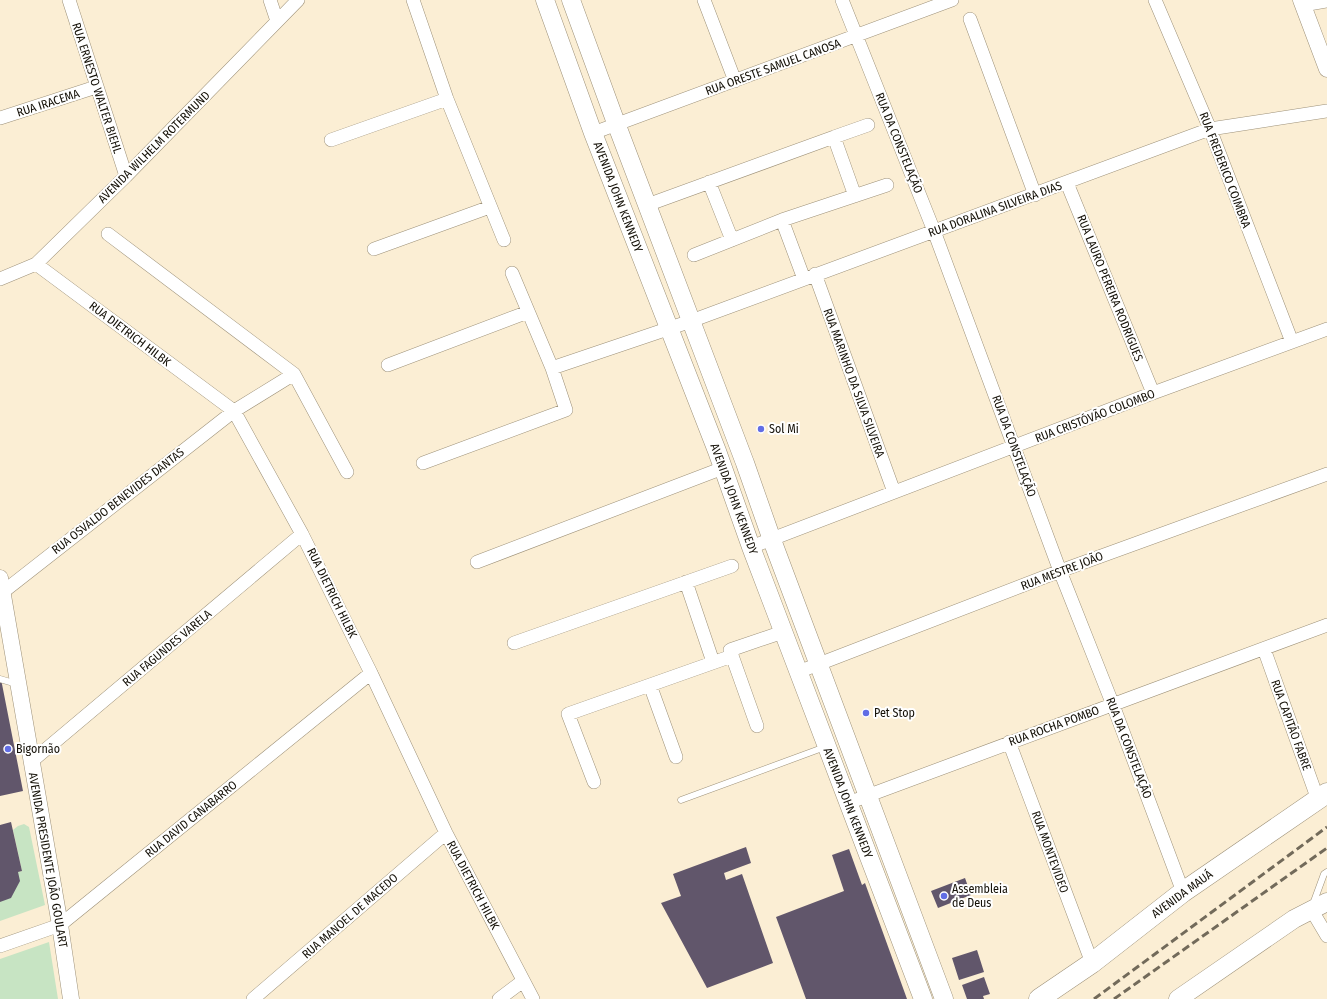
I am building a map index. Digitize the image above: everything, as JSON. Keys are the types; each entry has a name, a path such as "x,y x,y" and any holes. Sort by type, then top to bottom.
{"main road":[{"name":"AVENIDA JOHN KENNEDY","path":"545,0 593,133 723,468 798,672 923,999"},
{"name":"AVENIDA JOHN KENNEDY","path":"570,0 745,463 772,540 944,999"},
{"name":"AVENIDA MAUÁ","path":"1039,999 1092,963 1182,892 1323,797"},
{"path":"1178,999 1294,918 1319,906"}],"street":[{"name":"RUA ERNESTO WALTER BIEHL","path":"69,0 126,176"},
{"path":"270,0 277,21"},
{"name":"AVENIDA WILHELM ROTERMUND","path":"0,279 36,264 126,176 298,0"},
{"path":"413,0 414,7 447,99 504,240"},
{"path":"704,0 735,81"},
{"name":"RUA DA CONSTELAÇÃO","path":"842,0 934,231 1060,571 1113,705 1182,892"},
{"name":"RUA ORESTE SAMUEL CANOSA","path":"593,133 616,123 735,81 952,0"},
{"name":"RUA FREDERICO COIMBRA","path":"1155,0 1210,129 1292,342"},
{"path":"1327,1 1302,2 1327,69"},
{"path":"970,19 1035,194"},
{"name":"RUA IRACEMA","path":"0,118 96,87"},
{"path":"331,140 447,99"},
{"name":"RUA DORALINA SILVEIRA DIAS","path":"552,368 691,320 1067,183 1210,129 1327,111"},
{"path":"647,205 868,125"},
{"path":"834,137 855,196"},
{"path":"709,182 732,240"},
{"name":"RUA LAURO PEREIRA RODRIGUES","path":"1067,183 1153,393"},
{"path":"694,255 782,220 887,185"},
{"path":"374,249 490,207"},
{"name":"RUA MARINHO DA SILVA SILVEIRA","path":"782,220 809,277 894,492"},
{"path":"108,234 294,374 347,472"},
{"name":"RUA DIETRICH HILBK","path":"36,264 234,411 302,534 371,673 446,833 533,999"},
{"path":"423,463 566,410 552,368 512,273"},
{"path":"388,365 528,312"},
{"name":"RUA CRISTÓVÃO COLOMBO","path":"751,547 1153,393 1327,329"},
{"name":"RUA OSVALDO BENEVIDES DANTAS","path":"2,585 234,411 294,374"},
{"path":"477,562 723,468"},
{"name":"RUA MESTRE JOÃO","path":"798,672 1060,571 1327,474"},
{"name":"RUA FAGUNDES VARELA","path":"32,761 302,534"},
{"path":"514,643 732,566"},
{"path":"686,582 713,662"},
{"name":"AVENIDA PRESIDENTE JOÃO GOULART","path":"2,585 60,925 71,999"},
{"name":"RUA ROCHA POMBO","path":"848,803 1327,625"},
{"path":"757,726 730,650 783,632"},
{"name":"RUA CAPITÃO FABRE","path":"1264,649 1323,797"},
{"path":"594,782 568,714 732,656"},
{"name":"RUA DAVID CANABARRO","path":"0,946 60,925 371,673"},
{"path":"650,685 676,757"},
{"name":"RUA MONTEVIDEO","path":"1009,742 1092,963"},
{"name":"RUA MANOEL DE MACEDO","path":"253,999 446,833"},
{"path":"1319,906 1327,936"},
{"path":"499,999 523,981"}],"lane":[{"path":"0,679 19,684"},
{"path":"681,800 826,746"},
{"path":"1319,906 1324,874 1327,872"}],"green space":[{"path":"24,824 29,827 45,905 0,921 0,902 18,872 22,871 13,830"},
{"path":"49,942 58,999 0,999 0,959"}],"building":[{"name":"Bigornão","path":"1,679 23,791 0,796 0,680"},
{"path":"11,822 22,871 18,872 20,881 11,898 0,902 0,825"},
{"path":"746,847 751,863 724,873 726,880 742,874 773,963 707,988 661,903 681,896 673,874"},
{"path":"849,849 862,885 865,883 907,999 806,999 776,917 844,891 832,855"},
{"path":"965,878 971,895 938,908 931,891"},
{"path":"977,950 984,972 959,980 952,958"},
{"path":"984,977 990,994 983,996 984,999 967,999 962,985"}],"railway":[{"path":"1094,999 1327,827"},
{"path":"1114,999 1327,848"}],"place":[{"name":"Sol Mi","path":"761,429"},
{"name":"Pet Stop","path":"866,713"},
{"name":"Bigornão","path":"8,749"},
{"name":"Assembleia de Deus","path":"944,896"}]}
